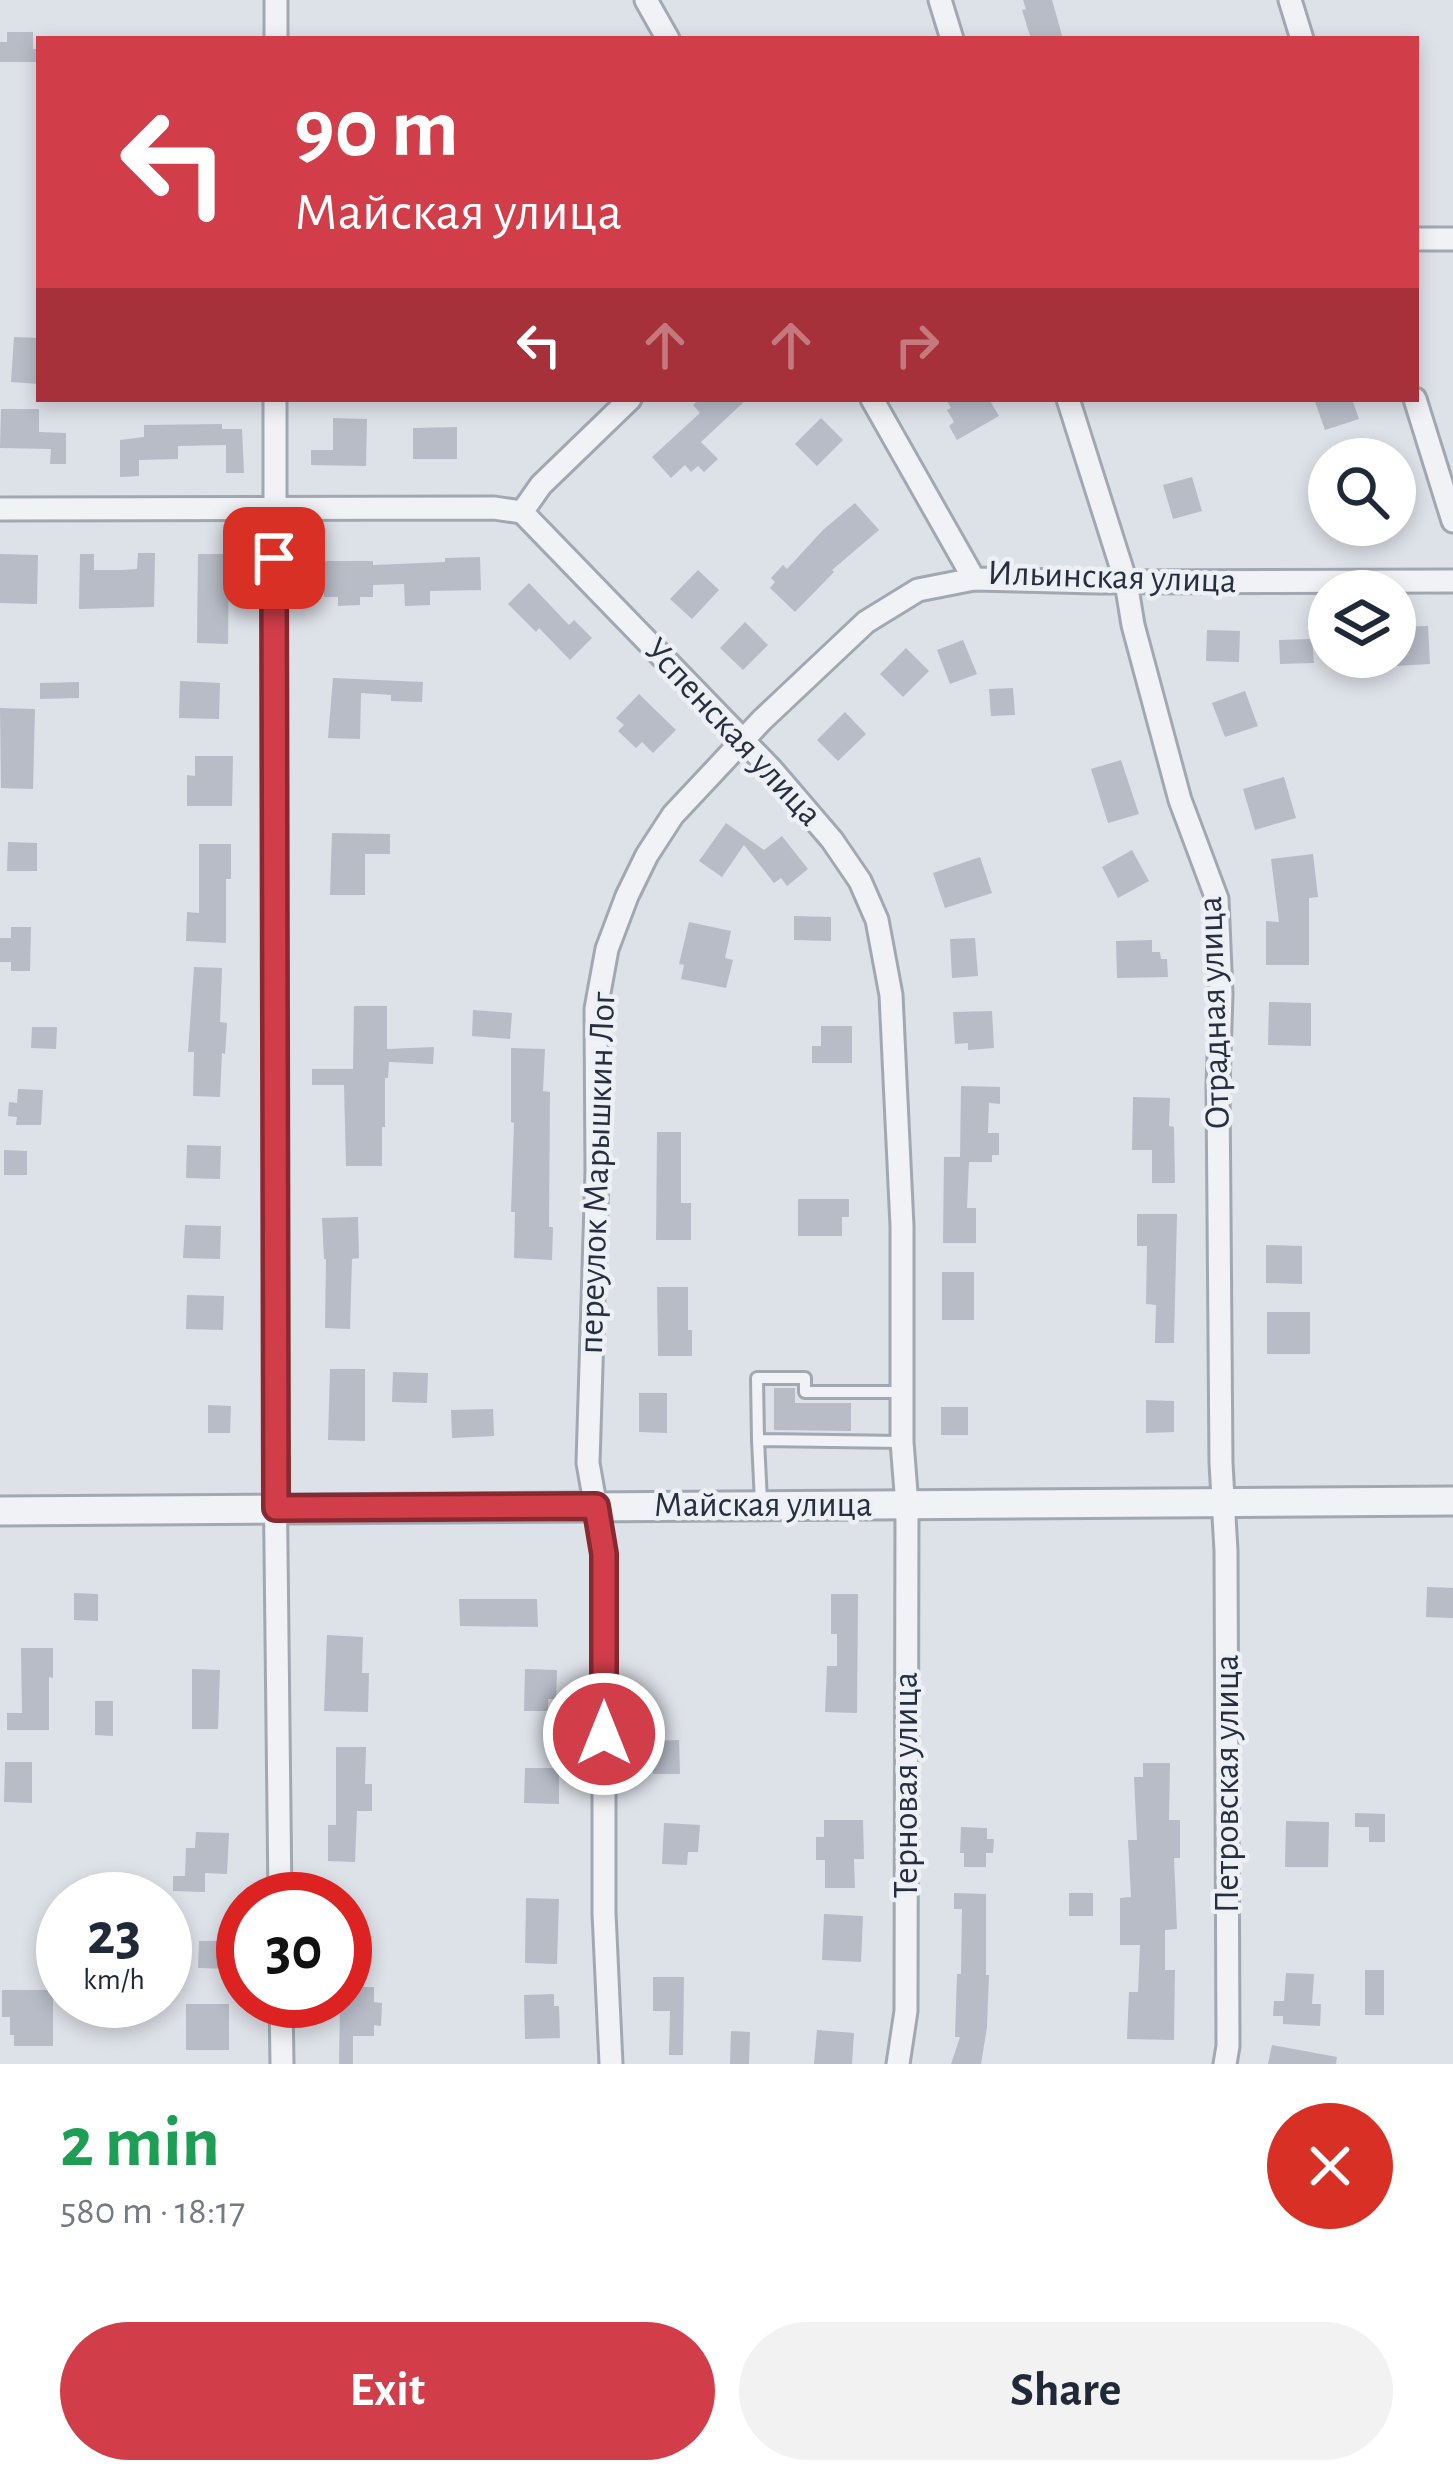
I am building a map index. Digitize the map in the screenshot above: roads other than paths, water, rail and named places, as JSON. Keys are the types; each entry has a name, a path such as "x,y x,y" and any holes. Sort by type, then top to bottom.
{"street":[{"path":"276,0 276,36"},
{"path":"646,0 666,36"},
{"path":"940,0 951,36"},
{"path":"1290,0 1301,36"},
{"path":"1419,238 1453,239"},
{"path":"275,402 280,1872"},
{"path":"0,508 494,508 522,512 542,485 627,402"},
{"name":"Ильинская улица","path":"874,402 974,579 1453,580"},
{"name":"Отрадная улица","path":"1069,402 1126,582 1180,800 1217,899 1222,1504"},
{"path":"1416,402 1453,521"},
{"name":"Успенская улица","path":"522,512 832,839 860,881 877,920 891,995 902,1226 902,1442 907,1505"},
{"name":"переулок Марышкин Лог","path":"611,2064 604,1913 604,1554 589,1463 596,1010 608,949 646,855 673,814 743,740 866,622 918,590 974,579"},
{"name":"Майская улица","path":"0,1511 1453,1501"},
{"name":"Петровская улица","path":"1222,1504 1228,1800 1225,2064"},
{"name":"Терновая улица","path":"898,2064 906,2011 907,1505"},
{"path":"281,2028 282,2064"}],"lane":[{"path":"761,1505 757,1378 805,1378 805,1392 902,1392"},
{"path":"758,1440 902,1442"}]}
